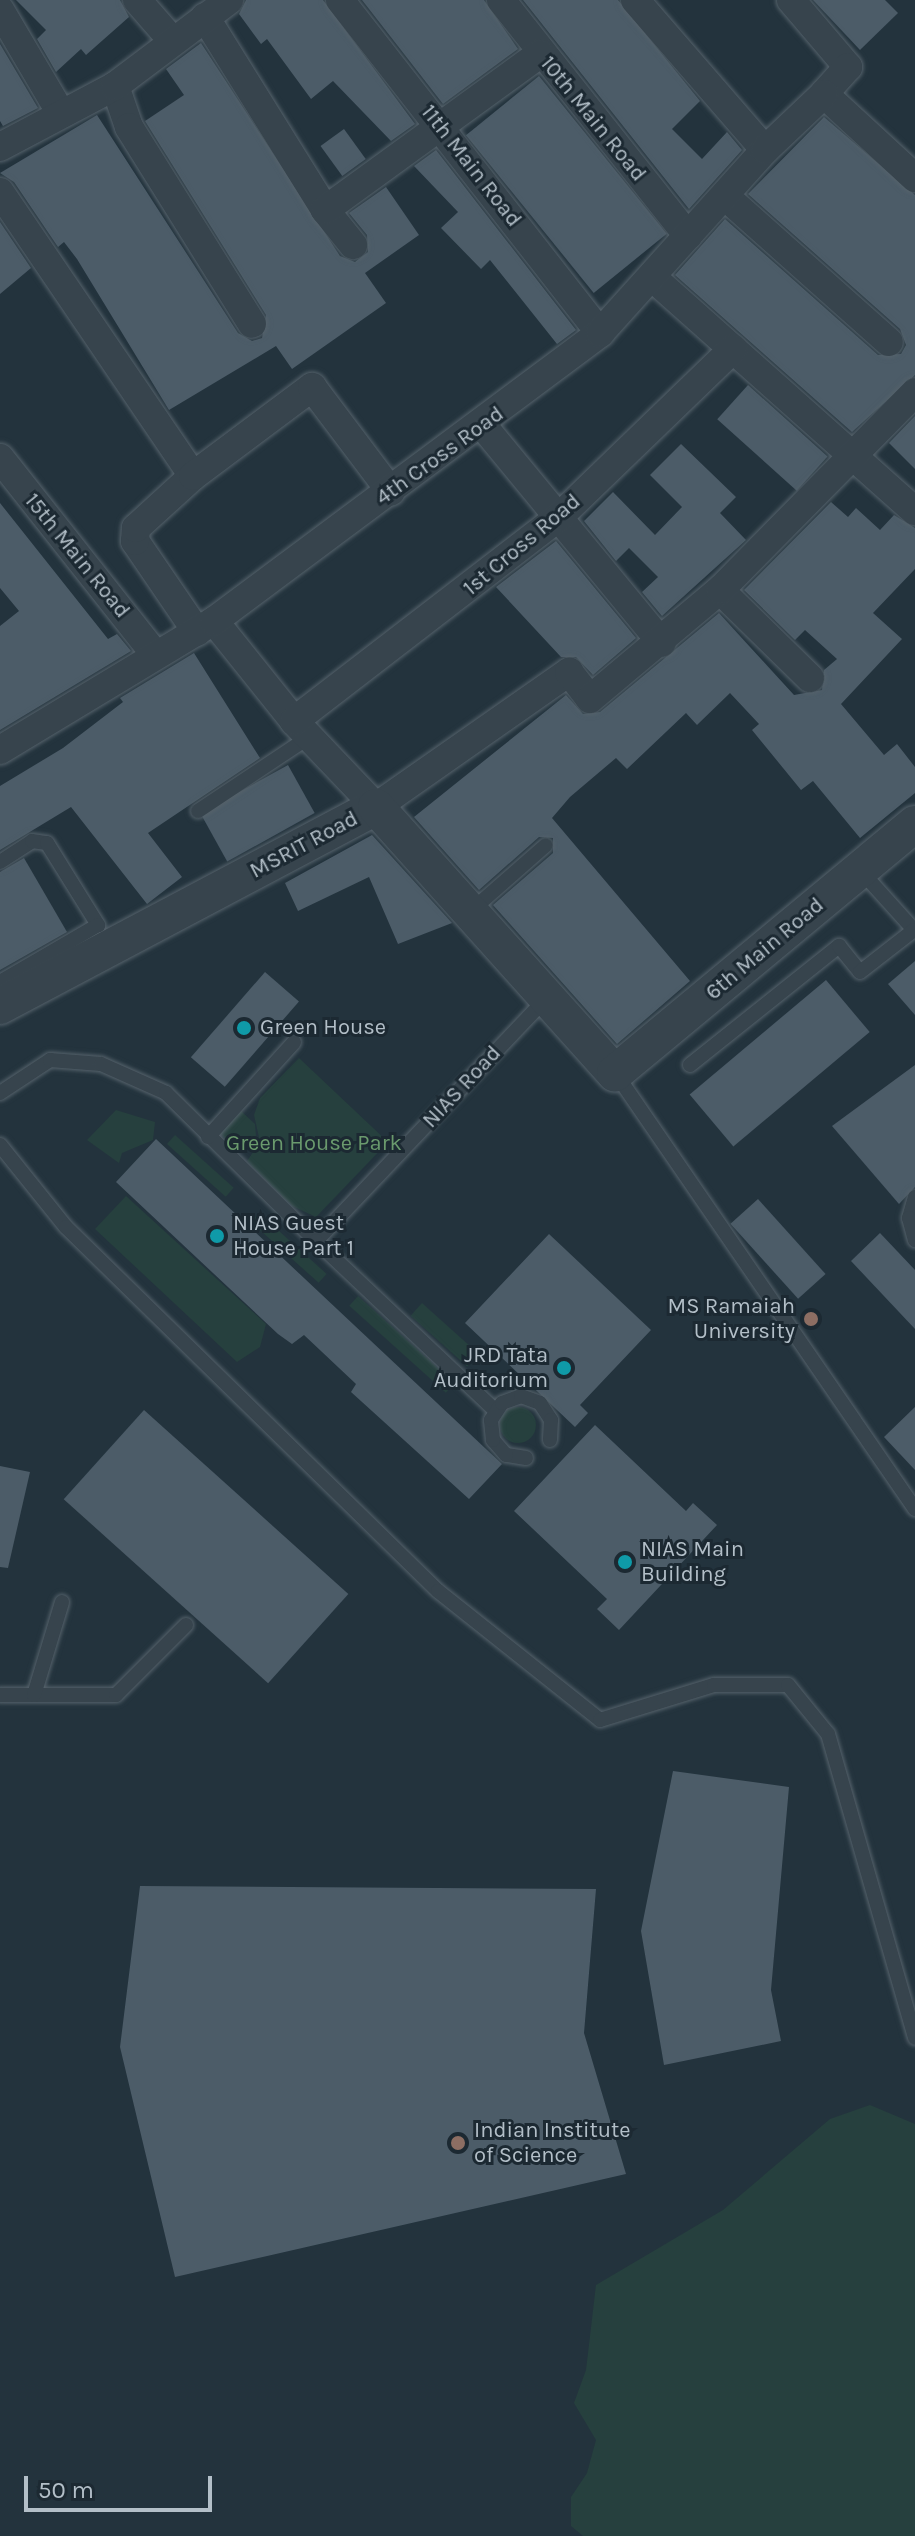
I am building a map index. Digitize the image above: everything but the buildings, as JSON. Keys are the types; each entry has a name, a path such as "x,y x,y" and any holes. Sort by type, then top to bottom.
{"street":[{"path":"137,0 171,39"},
{"path":"0,147 60,112 115,86 171,39 229,0"},
{"name":"11th Main Road","path":"340,0 600,333"},
{"name":"10th Main Road","path":"501,0 540,54 688,236"},
{"path":"635,0 765,150"},
{"name":"4th Cross Road","path":"0,750 206,626 483,426 600,333 726,197 765,150 848,67 791,0"},
{"path":"0,10 60,112"},
{"path":"205,17 325,210 353,245"},
{"path":"325,210 540,54"},
{"path":"115,86 129,127 252,324"},
{"path":"824,94 915,178"},
{"path":"0,192 193,476"},
{"path":"726,197 889,342"},
{"path":"652,277 849,456 915,511"},
{"name":"1st Cross Road","path":"302,729 559,517 733,349"},
{"path":"391,492 312,387 193,476 136,528 135,541 206,626 376,807 569,672 590,699 662,643 720,590 915,392"},
{"path":"483,426 662,643"},
{"name":"15th Main Road","path":"0,458 155,654"},
{"path":"720,590 810,678"},
{"name":"MSRIT Road","path":"0,1006 376,807 472,910 615,1073"},
{"name":"6th Main Road","path":"615,1073 915,824"}],"lane":[{"path":"198,811 302,729"},
{"path":"0,862 32,841 47,843 98,925 0,982"},
{"path":"472,910 546,845"},
{"path":"690,1065 839,946 860,972 914,930 860,870"},
{"name":"NIAS Road","path":"316,1241 548,996"},
{"path":"208,1137 294,1042"},
{"path":"0,1093 50,1060 101,1064 166,1093 208,1137 495,1410"},
{"path":"615,1073 915,1509"},
{"path":"0,1145 66,1227 438,1591 600,1720 714,1685 788,1685 828,1734 915,2038"},
{"path":"915,1197 909,1218 915,1240"},
{"path":"526,1458 498,1449 490,1430 495,1410 511,1398 540,1403 551,1420 550,1440"},
{"path":"34,1695 62,1602"},
{"path":"0,1695 116,1695 186,1625"}],"green space":[{"name":"Green House Park","path":"299,1058 388,1142 316,1217 292,1206 247,1161 260,1142 254,1115 260,1098"},
{"path":"116,1110 155,1122 153,1140 122,1153 119,1163 87,1140"},
{"path":"240,1110 255,1124 256,1136 231,1144 219,1133"},
{"path":"175,1135 234,1188 226,1197 167,1144"},
{"path":"126,1196 266,1324 260,1347 237,1362 95,1229"},
{"path":"259,1213 327,1274 319,1283 251,1222"},
{"path":"358,1296 455,1383 446,1393 349,1306"},
{"path":"422,1303 478,1354 467,1366 411,1316"},
{"path":"518,1407 531,1412 536,1425 531,1438 518,1443 505,1438 500,1425 505,1412"},
{"path":"870,2105 915,2124 915,2536 583,2536 571,2526 571,2497 587,2473 596,2440 574,2403 586,2370 596,2285 723,2210 830,2119"}],"place":[{"name":"Green House","path":"244,1028"},
{"name":"NIAS Guest House Part 1","path":"217,1236"},
{"name":"MS Ramaiah University","path":"811,1319"},
{"name":"JRD Tata Auditorium","path":"564,1368"},
{"name":"NIAS Main Building","path":"625,1562"},
{"name":"Indian Institute of Science","path":"458,2143"}]}
